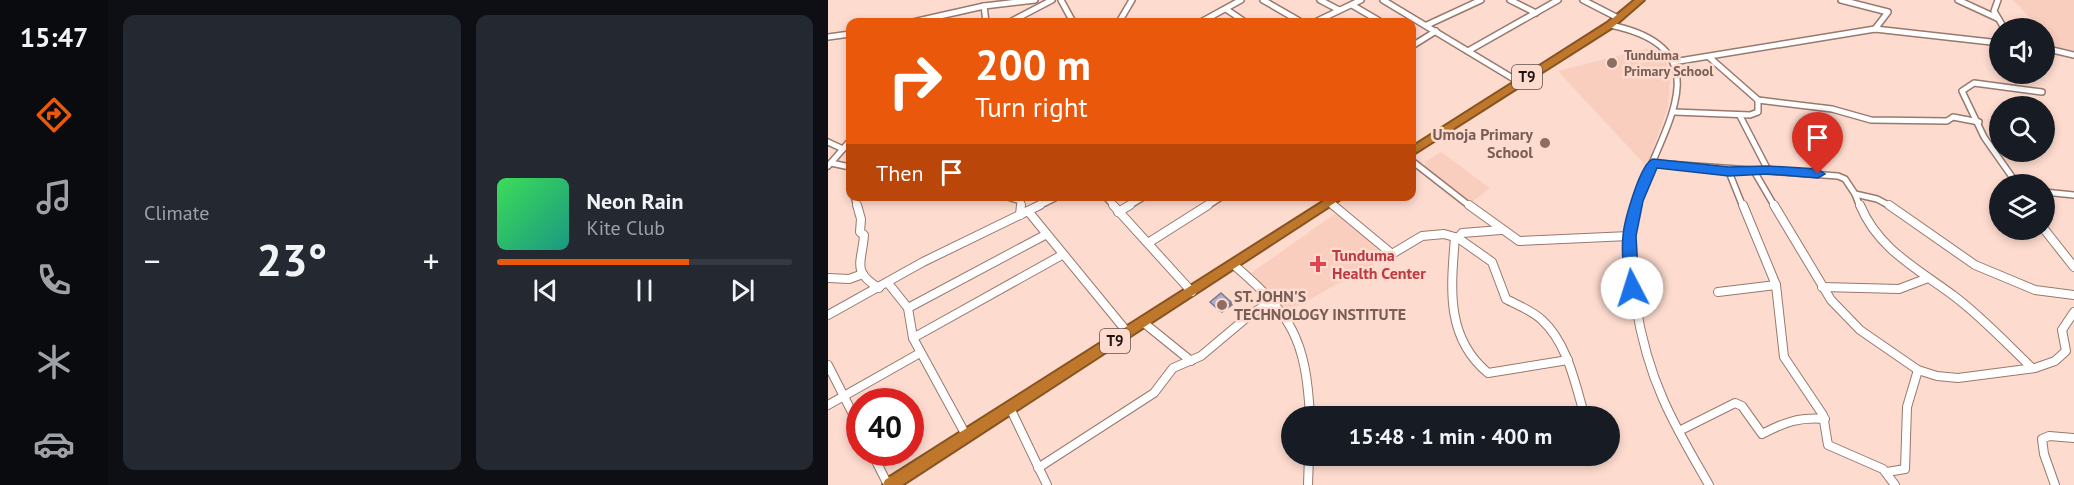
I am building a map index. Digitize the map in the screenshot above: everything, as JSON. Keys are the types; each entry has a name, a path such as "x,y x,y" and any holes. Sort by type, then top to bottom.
{"highway":[{"name":"T9","path":"1416,148 1610,25 1640,0"},
{"name":"T9","path":"889,485 1011,410 1333,201"}],"street":[{"path":"931,18 984,6 1035,0"},
{"path":"1018,18 1052,0"},
{"path":"1061,0 1071,18"},
{"path":"1123,18 1132,0"},
{"path":"1209,18 1238,0"},
{"path":"1263,0 1294,18"},
{"path":"1320,0 1339,10"},
{"path":"1328,18 1361,0"},
{"path":"1427,25 1481,0"},
{"path":"1510,0 1536,13"},
{"path":"1468,51 1558,0"},
{"path":"1583,0 1618,18"},
{"path":"1841,0 1888,12 1875,28"},
{"path":"1958,0 1997,18"},
{"path":"1997,18 1994,11 1998,0"},
{"path":"1387,1 1415,18"},
{"path":"1352,5 1374,18"},
{"path":"984,6 986,18"},
{"path":"1226,9 1239,18"},
{"path":"1416,18 1519,82"},
{"path":"1610,25 1625,27 1656,42 1673,63 1677,82 1674,112 1637,201 1629,236 1629,266 1658,388 1709,485"},
{"path":"1673,63 1736,50 1828,38 1875,28 1989,42"},
{"path":"1416,43 1436,31"},
{"path":"828,37 846,34"},
{"path":"2055,51 2074,55"},
{"path":"1709,57 1758,100 1832,109 1863,119 1947,121 1953,117 1979,122"},
{"path":"2011,174 1988,142 1962,91 1967,85 1977,83 2042,92"},
{"path":"1674,112 1740,116 1758,112 1758,100"},
{"path":"1740,116 1768,170"},
{"path":"828,142 843,148"},
{"path":"829,165 846,145"},
{"path":"1653,163 1729,172 1768,170 1838,176 1845,179 1874,231 1907,265 1956,297 2032,368"},
{"path":"1416,164 1501,230 1525,242 1629,236"},
{"path":"829,165 846,167"},
{"path":"1754,171 1822,287 1841,313 1860,330 1917,370 1936,376 1958,378 2032,368 2055,361 2066,351 2062,330 2074,312"},
{"path":"1729,172 1776,285 1784,357 1825,419 1827,440 1832,448 1887,472 1905,469 1905,411 1917,370"},
{"path":"2055,193 2074,195"},
{"path":"1855,194 1891,206 1927,228 1975,265 2010,282 2035,290 2074,295"},
{"path":"856,201 861,219 860,232 864,235 860,247 863,256 858,266 864,279 879,288"},
{"path":"1020,215 1021,201"},
{"path":"828,315 922,262 1049,201"},
{"path":"1110,201 1192,292"},
{"path":"1118,212 1137,201"},
{"path":"1148,243 1215,201"},
{"path":"1336,201 1392,254 1422,236 1444,234 1457,237 1492,262 1506,299 1542,320 1568,360 1582,406"},
{"path":"1028,211 1045,235 1128,333"},
{"path":"1457,237 1462,234 1501,230"},
{"path":"908,308 1045,235"},
{"path":"1457,237 1451,281 1460,341 1467,355 1488,373 1568,360"},
{"path":"2053,240 2074,267"},
{"path":"913,338 1062,255"},
{"path":"1234,265 1283,313 1298,343 1310,406"},
{"path":"828,278 849,279 863,274"},
{"path":"1822,287 1899,289 1928,278"},
{"path":"888,283 908,308 913,338 967,436"},
{"path":"1718,292 1776,285"},
{"path":"1038,468 1154,393 1173,368 1201,356 1251,314 1273,301"},
{"path":"1144,323 1191,361"},
{"path":"828,405 920,353"},
{"path":"828,365 846,402"},
{"path":"1679,431 1735,404 1742,406 1761,434 1788,420 1802,417 1825,419"},
{"path":"1011,410 1047,485"},
{"path":"2055,485 2044,454 2042,439 2049,436 2074,438"},
{"path":"879,466 889,485"},
{"path":"1308,485 1309,466"},
{"path":"1887,472 1895,485"}],"shaded area":[{"path":"2013,0 2074,0 2074,51 2058,47 2055,44 2055,18 2030,18"},
{"path":"1653,47 1666,60 1670,77 1668,106 1647,167 1558,71"},
{"path":"1441,152 1490,188 1472,202 1425,167 1425,162"},
{"name":"Tunduma Health Center","path":"1339,211 1389,255 1289,311 1251,273"}],"building":[{"name":"ST. JOHN'S TECHNOLOGY INSTITUTE","path":"1221,293 1231,302 1220,311 1210,302"}],"place":[{"name":"Tunduma Primary School","path":"1612,63"},
{"name":"Umoja Primary School","path":"1545,143"},
{"name":"Tunduma Health Center","path":"1318,264"},
{"name":"ST. JOHN'S TECHNOLOGY INSTITUTE","path":"1222,305"}],"route":[{"path":"1632,288 1629,236 1637,201 1653,163 1729,172 1768,170 1818,174"}]}
